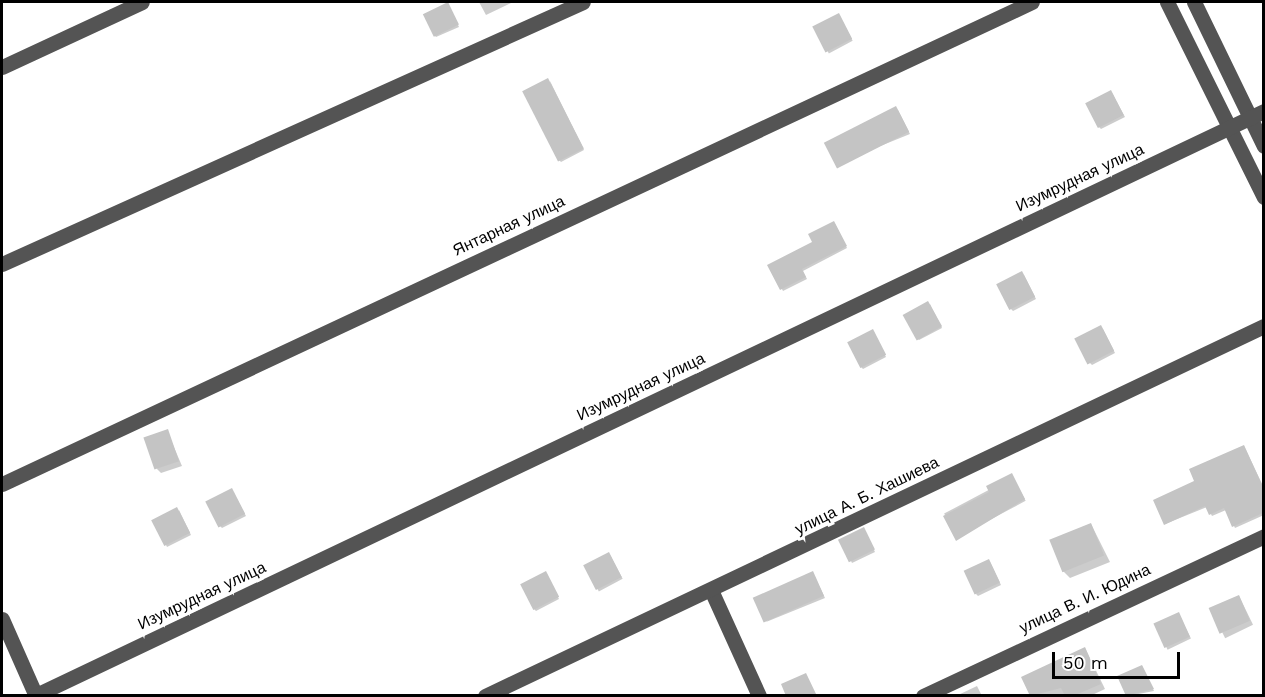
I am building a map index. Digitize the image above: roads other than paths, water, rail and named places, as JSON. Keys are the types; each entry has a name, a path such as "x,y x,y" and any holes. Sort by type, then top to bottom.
{"street":[{"path":"2,67 142,2"},
{"path":"2,264 470,55 583,2"},
{"name":"Янтарная улица","path":"2,484 1032,2"},
{"path":"1167,2 1231,127 1263,197"},
{"path":"1194,2 1257,114 1263,146"},
{"name":"Изумрудная улица","path":"35,695 1257,114"},
{"name":"улица А. Б. Хашиева","path":"485,696 1263,326"},
{"name":"улица В. И. Юдина","path":"923,696 1263,536"},
{"path":"711,590 759,696"},
{"path":"2,619 35,695"}]}
